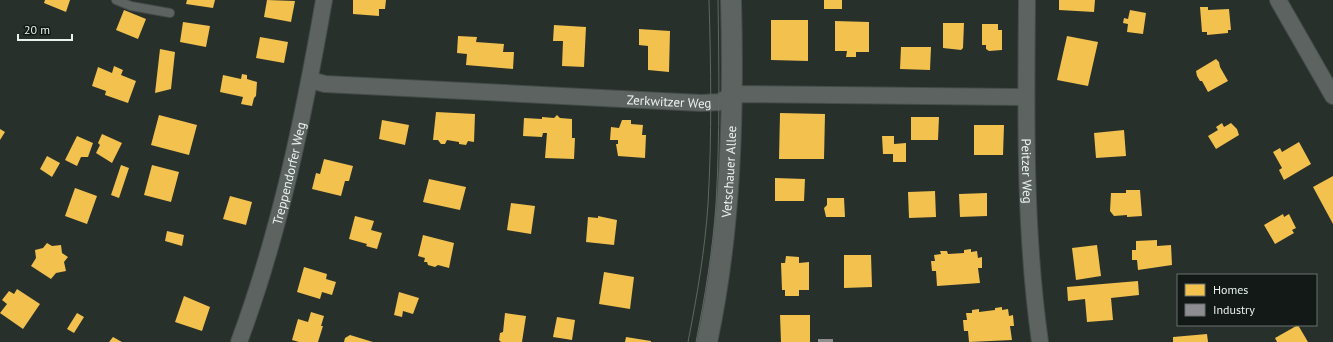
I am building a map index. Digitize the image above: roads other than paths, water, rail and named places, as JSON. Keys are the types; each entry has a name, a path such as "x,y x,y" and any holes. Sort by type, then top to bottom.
{"street":[{"name":"Treppendorfer Weg","path":"239,342 268,254 288,179 310,80 324,0"},
{"name":"Vetschauer Allee","path":"707,342 715,309 726,204 733,94 731,0"},
{"name":"Peitzer Weg","path":"1027,0 1026,97 1029,230 1040,342"},
{"path":"1278,0 1333,96"},
{"name":"Zerkwitzer Weg","path":"310,80 326,84 701,103 720,102 733,94 1026,97"}],"lane":[{"path":"116,0 131,6 170,13"}],"tram line":[{"path":"688,342 700,273 708,204 711,102 709,0"},
{"path":"696,342 708,273 716,204 719,128 718,0"}]}
